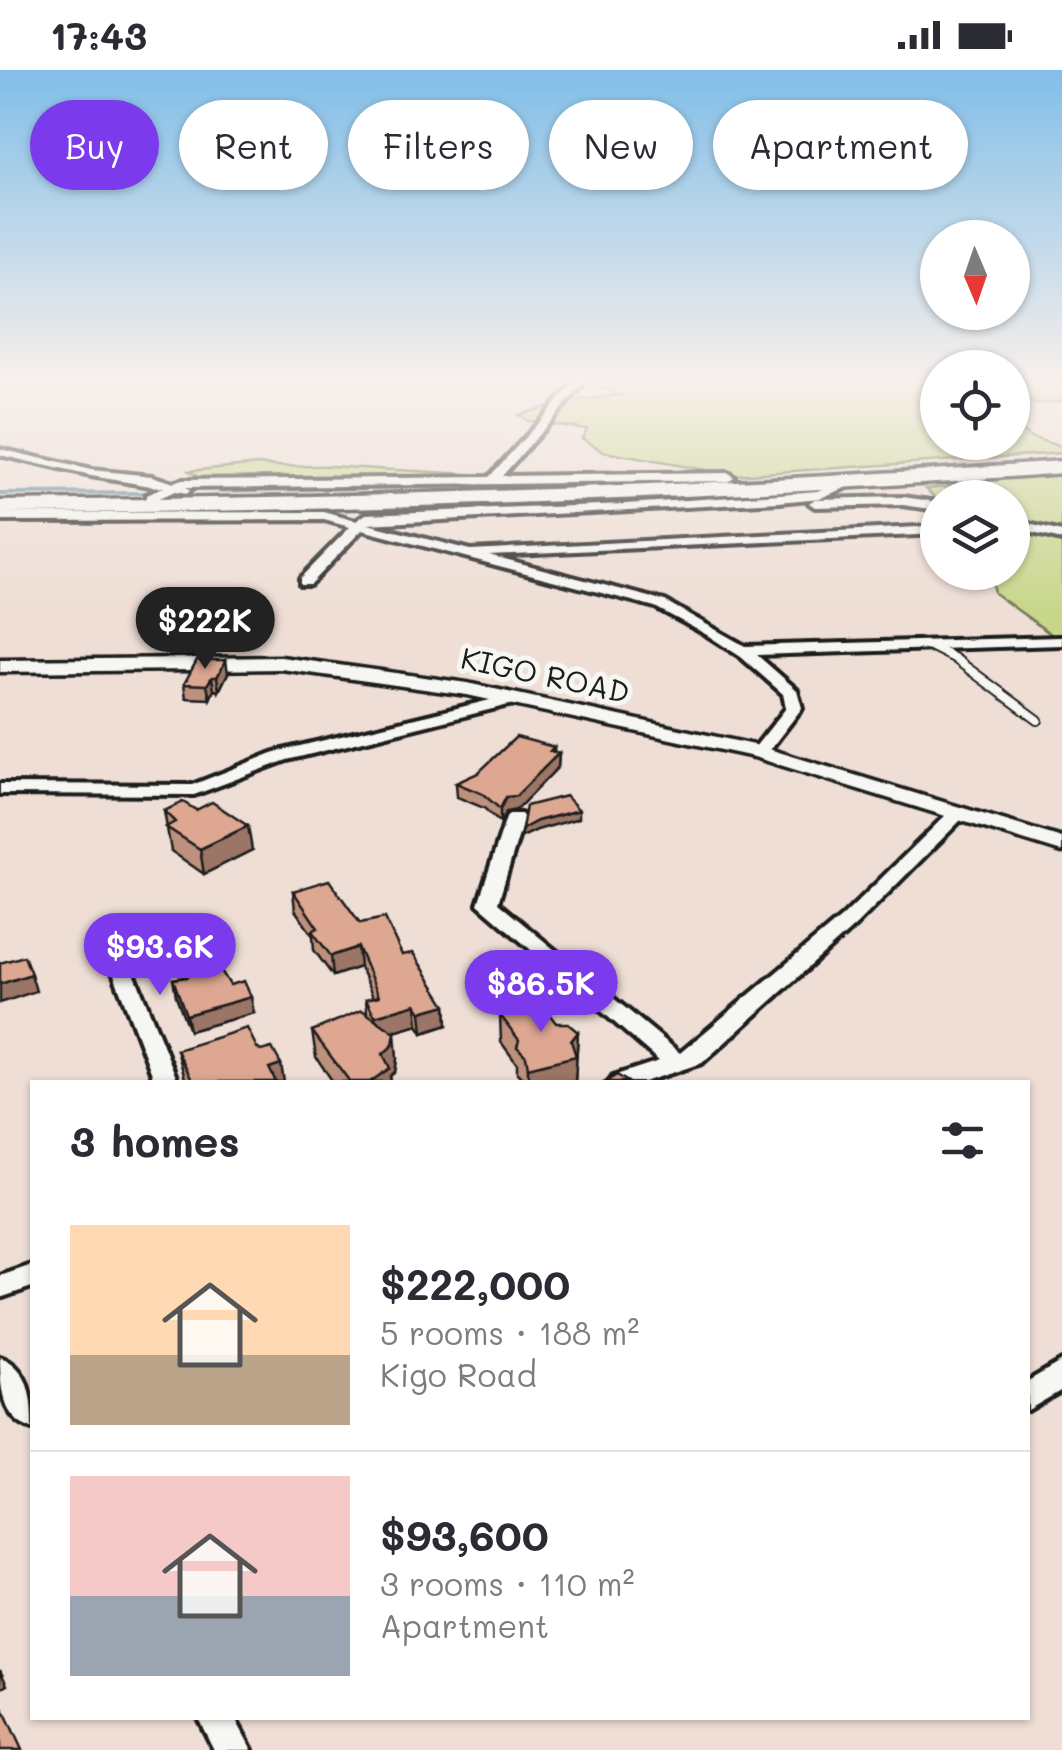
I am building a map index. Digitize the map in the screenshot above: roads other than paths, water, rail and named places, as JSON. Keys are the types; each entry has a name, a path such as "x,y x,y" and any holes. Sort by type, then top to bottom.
{"highway":[{"path":"0,507 496,500 844,484 1062,464"},
{"path":"0,500 680,488 1062,464"}],"street":[{"path":"23,457 172,486 728,477"},
{"path":"492,480 512,457"},
{"path":"305,581 368,523 820,494 844,484"},
{"path":"172,486 200,498"},
{"path":"150,498 167,493 172,486"},
{"path":"368,523 860,500 920,505"},
{"path":"0,517 324,516 368,523 467,554 660,604 703,625 783,684 793,698 794,708 759,752"},
{"path":"1030,528 1062,536"},
{"path":"467,554 493,549 920,531"},
{"path":"739,651 1059,641"},
{"name":"KIGO ROAD","path":"0,666 281,663 366,673 515,699 759,752 1062,845"},
{"path":"0,789 194,790 282,756 515,699"},
{"path":"627,1080 694,1057 849,921 957,814"},
{"path":"515,818 488,904 678,1064"},
{"path":"108,933 166,1080"},
{"path":"0,1287 30,1277"},
{"path":"0,1369 30,1413"},
{"path":"1030,1396 1062,1374"},
{"path":"217,1720 234,1750"}],"lane":[{"path":"927,645 953,654 983,682 1016,700 1038,720"}],"waterway":[{"path":"219,491 552,484"},
{"path":"0,494 155,493"},
{"path":"1051,834 1062,837"}]}
